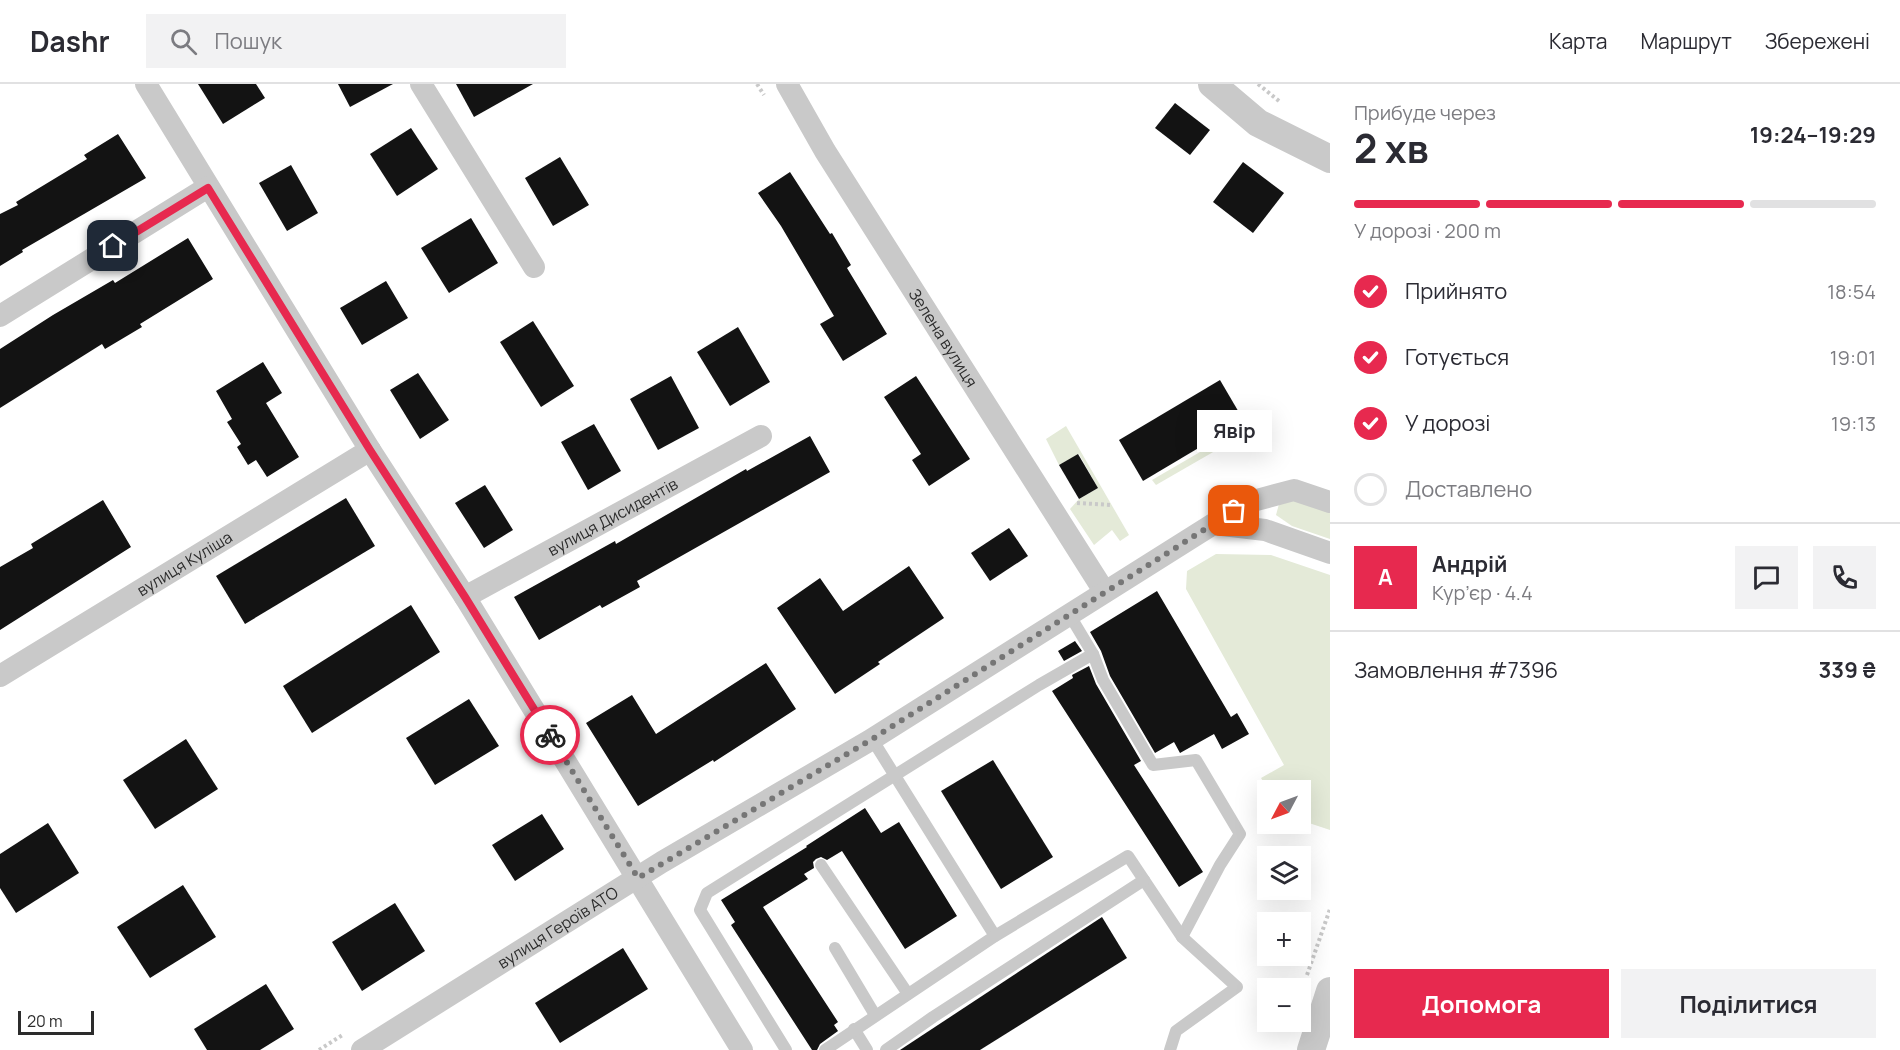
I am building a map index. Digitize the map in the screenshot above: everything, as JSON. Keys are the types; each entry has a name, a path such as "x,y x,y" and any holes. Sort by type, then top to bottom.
{"street":[{"path":"146,84 370,450 465,597 742,1050"},
{"path":"421,84 534,267"},
{"name":"Зелена вулиця","path":"787,84 825,151 1104,591"},
{"path":"1212,84 1258,123 1330,159"},
{"path":"0,316 208,188"},
{"name":"вулиця Дисидентів","path":"465,597 761,436"},
{"name":"вулиця Куліша","path":"0,676 370,450"},
{"name":"вулиця Героїв АТО","path":"362,1050 638,878 872,739 1104,591 1253,501 1294,490 1330,502"},
{"path":"1214,524 1265,530 1330,553"},
{"path":"1311,1050 1317,986"}],"lane":[{"path":"1069,614 1093,654 1102,680 1153,765 1196,760 1240,834 1220,865 1182,937"},
{"path":"786,1050 700,910 707,893 1039,685 1093,654"},
{"path":"872,739 995,936"},
{"path":"825,1050 995,936 1128,856 1182,937 1236,987 1176,1031 1170,1050"},
{"path":"821,865 908,994"},
{"path":"886,1050 1144,880"},
{"path":"835,948 875,1015"},
{"path":"854,1029 867,1050"}],"path":[{"path":"1076,503 1112,505"},
{"path":"1317,986 1330,909"}],"green space":[{"path":"1066,426 1129,535 1120,541 1112,530 1094,545 1070,509 1079,499 1098,488 1079,454 1059,465 1046,439"},
{"path":"1231,434 1234,440 1156,485 1152,480"},
{"path":"1286,498 1330,508 1330,539 1292,526 1276,515 1279,504"},
{"path":"1216,554 1271,555 1330,575 1330,830 1311,824 1311,780 1262,780 1261,778 1284,765 1186,589 1187,571"}],"building":[{"path":"198,84 256,84 265,98 223,124"},
{"path":"338,84 393,84 350,107"},
{"path":"456,84 533,84 474,117"},
{"path":"1175,103 1210,130 1190,155 1155,128"},
{"path":"411,128 438,169 397,196 370,154"},
{"path":"118,134 146,178 22,250 23,252 0,266 0,214 18,205 16,202 87,159 84,155"},
{"path":"560,157 589,205 553,226 525,178"},
{"path":"1243,162 1284,193 1253,233 1213,202"},
{"path":"291,165 318,213 287,231 259,183"},
{"path":"790,172 830,234 832,233 851,265 847,268 887,334 843,361 820,324 834,316 781,226 758,193"},
{"path":"471,218 498,263 449,293 421,248"},
{"path":"188,238 213,279 140,324 142,327 105,349 102,344 0,408 0,349 53,315 113,280 115,283"},
{"path":"386,281 408,318 362,345 340,308"},
{"path":"533,321 574,386 541,407 500,342"},
{"path":"738,327 770,382 730,406 697,352"},
{"path":"263,362 282,393 266,403 299,457 267,477 256,460 248,465 237,447 241,444 227,422 232,419 216,391"},
{"path":"418,373 449,420 420,439 390,390"},
{"path":"671,376 699,428 658,450 630,399"},
{"path":"916,376 970,459 929,486 912,460 921,454 884,397"},
{"path":"1220,380 1244,421 1143,481 1119,440"},
{"path":"594,424 621,471 588,490 561,442"},
{"path":"810,436 830,472 637,581 640,587 602,608 600,605 539,640 514,597 615,541 616,544 746,469 747,471"},
{"path":"1078,454 1098,488 1079,499 1059,465"},
{"path":"485,485 513,530 484,548 455,503"},
{"path":"346,498 375,546 245,624 216,576"},
{"path":"103,500 131,547 0,630 0,567 33,548 31,544"},
{"path":"1009,528 1028,556 990,581 971,553"},
{"path":"909,566 944,618 835,694 777,608 820,578 843,611"},
{"path":"1157,591 1231,717 1237,713 1249,734 1222,749 1214,734 1180,753 1174,742 1155,753 1110,676 1101,651 1090,632"},
{"path":"411,605 440,652 312,733 283,686"},
{"path":"1075,641 1082,651 1064,661 1058,651"},
{"path":"766,663 796,709 714,762 713,760 638,806 586,723 632,695 656,734"},
{"path":"1089,666 1096,684 1141,761 1134,765 1203,872 1179,887 1052,691 1073,678 1072,675"},
{"path":"469,699 499,746 435,785 406,738"},
{"path":"186,739 218,789 155,829 123,780"},
{"path":"993,760 1053,857 1001,889 941,791"},
{"path":"865,808 881,833 899,822 957,916 905,949 842,851 827,860 821,857 816,859 813,862 814,868 804,874 808,879 763,907 838,1022 834,1025 838,1031 820,1044 817,1050 812,1050 731,925 735,922 721,900"},
{"path":"542,814 564,849 515,881 492,845"},
{"path":"48,823 79,873 16,913 0,888 0,854"},
{"path":"183,885 216,937 150,978 117,927"},
{"path":"395,903 425,951 362,991 332,942"},
{"path":"1102,917 1127,958 980,1050 900,1050"},
{"path":"623,948 648,989 560,1043 535,1003"},
{"path":"266,984 294,1029 260,1050 207,1050 194,1029"}],"way so far":[{"path":"550,735 638,878 869,741 1234,511"}],"place":[{"name":"Явір","path":"1234,511"}],"route":[{"path":"113,246 208,188 550,735"}]}
